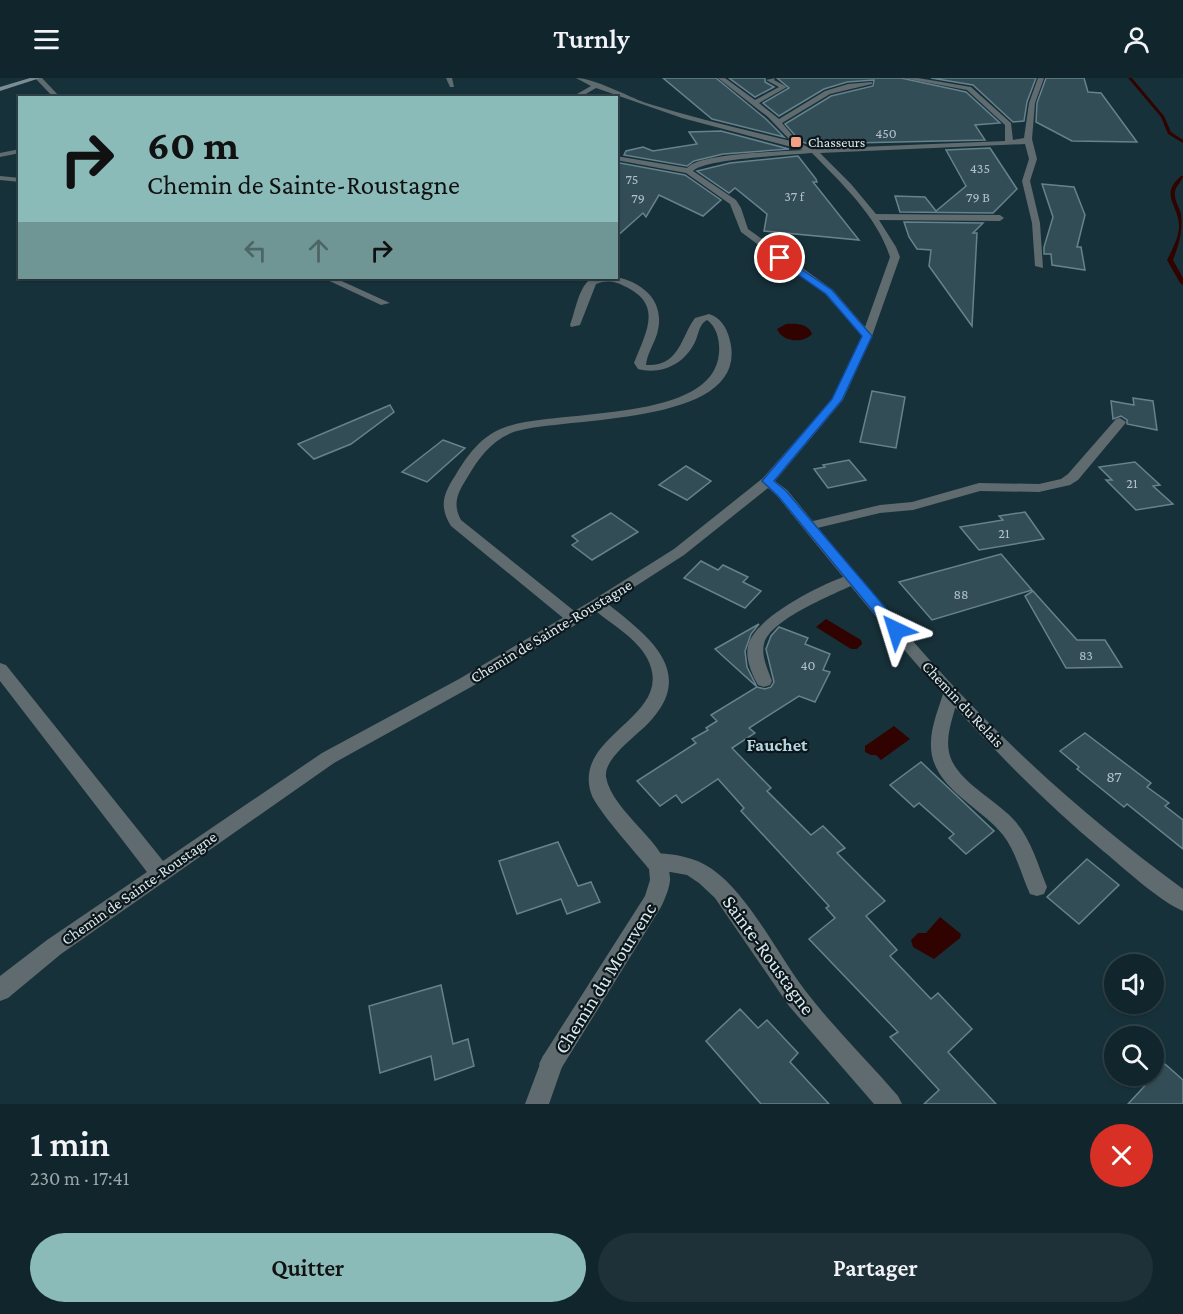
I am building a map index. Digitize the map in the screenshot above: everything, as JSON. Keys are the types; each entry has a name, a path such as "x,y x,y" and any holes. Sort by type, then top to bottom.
{"street":[{"path":"0,89 37,78 56,96"},
{"path":"449,78 452,86"},
{"path":"579,78 619,95 767,139 796,142"},
{"path":"721,78 777,122 792,135 796,142"},
{"path":"754,103 784,87 769,81 772,78"},
{"path":"906,78 969,88 1009,124 1010,143"},
{"path":"969,88 972,78"},
{"path":"1040,266 1036,223 1026,182 1033,159 1028,139 1032,102 1041,78"},
{"path":"777,122 786,120 825,93 870,83"},
{"path":"577,96 595,86"},
{"path":"737,90 767,97"},
{"path":"689,171 694,165 717,159 1010,143 1023,142 1028,139"},
{"name":"Chemin de Sainte-Roustagne","path":"0,990 54,947 328,758 465,683 598,604 679,552 768,481 837,400 867,336 895,257 887,237 838,174 813,152 796,142"},
{"path":"0,155 18,150"},
{"path":"618,158 689,171 733,202 744,230 829,292 867,336"},
{"path":"0,178 18,180"},
{"path":"872,217 1000,218"},
{"path":"331,279 385,303"},
{"path":"575,325 591,284 598,279"},
{"path":"573,618 465,534 449,514 448,507 452,490 479,450 504,432 526,426 616,415 659,406 691,396 710,388 714,383 721,372 725,351 722,328 713,320 703,318 698,321 686,347 670,362 653,369 642,367 640,361 652,334 653,305 639,290 614,279"},
{"path":"809,526 880,509 913,506 980,487 1030,489 1065,482 1073,477 1120,422"},
{"name":"Chemin du Relais","path":"768,481 782,493 951,694 1049,791 1152,879 1183,901"},
{"path":"764,681 755,652 763,630 778,619 852,579"},
{"path":"598,604 648,649 660,670 661,691 656,702 601,757 596,769 596,783 600,792 655,862"},
{"path":"0,669 160,873"},
{"path":"951,694 939,742 940,755 945,766 1013,833 1037,886"},
{"name":"Chemin du Mourvenc","path":"537,1104 551,1064 656,895 660,880 655,862"},
{"name":"Sainte-Roustagne","path":"655,862 694,867 719,887 797,998 890,1104"}],"shaded area":[{"path":"786,324 805,326 812,334 803,339 788,339 783,337 777,329"},
{"path":"826,619 861,640 862,644 857,649 851,649 816,627"},
{"path":"894,726 910,739 881,760 876,755 865,752 865,746"},
{"path":"940,917 961,934 960,938 934,959 913,947 911,940 918,933 926,933"}],"building":[{"path":"663,78 716,78 784,137 712,119"},
{"path":"729,78 765,78 765,82 774,87 755,97"},
{"path":"777,78 901,78 966,92 1000,123 975,125 985,140 808,144 800,141 785,124 831,96 873,86 874,80 847,82 824,89 779,116 763,103 789,88"},
{"path":"931,78 1036,78 1027,102 1024,121 1013,122 973,85"},
{"path":"1046,78 1084,78 1088,92 1101,93 1137,142 1072,141 1036,122 1037,103"},
{"path":"721,131 789,149 723,154 694,161 687,166 624,155 626,151 643,147 653,151 697,144 689,132"},
{"path":"990,148 1017,189 993,213 900,212 895,196 925,197 936,211 966,186 946,150"},
{"path":"798,156 816,179 817,182 813,182 859,240 764,231 767,214 735,188 729,193 697,171 730,163"},
{"path":"620,163 685,175 721,200 703,216 659,195 646,217 643,213 618,235 618,166"},
{"path":"1042,184 1074,187 1085,215 1077,247 1081,247 1085,270 1052,265 1051,254 1044,254 1053,217"},
{"path":"904,222 983,223 973,233 977,233 972,326 929,266 931,250 917,249 909,237"},
{"path":"872,391 905,397 896,448 860,442"},
{"path":"1133,398 1153,401 1157,430 1127,424 1127,420 1121,416 1113,419 1111,401 1134,405"},
{"path":"390,405 394,412 351,444 314,459 298,444"},
{"path":"443,440 465,448 427,482 402,472"},
{"path":"849,460 866,480 828,488 814,469 825,467 823,465"},
{"path":"1135,462 1160,485 1153,486 1173,504 1136,510 1106,480 1112,480 1099,467"},
{"path":"686,466 711,481 687,500 659,485"},
{"path":"1025,512 1044,539 979,550 960,527 1003,520 999,516"},
{"path":"611,513 638,532 592,560 572,545 578,541 572,536"},
{"path":"1001,554 1032,590 932,620 899,582"},
{"path":"701,561 718,570 723,565 748,577 743,582 761,591 745,608 684,578"},
{"path":"1033,591 1077,640 1105,640 1122,667 1066,668 1025,596"},
{"path":"759,624 751,634 745,651 747,667 757,687 715,649"},
{"path":"779,627 808,638 805,644 830,654 823,670 830,672 815,702 799,696 749,728 755,733 732,748 771,788 767,791 811,835 823,826 845,848 837,853 885,901 866,916 897,950 890,956 931,999 938,993 972,1029 948,1052 996,1104 924,1104 939,1090 890,1037 898,1032 809,939 835,918 826,908 829,906 741,811 744,808 718,779 682,803 676,795 660,806 637,781 696,743 692,739 708,730 706,728 717,721 711,715 757,687 765,689 771,687 774,682 766,649 771,636"},
{"path":"1085,733 1151,783 1147,787 1169,803 1165,806 1183,820 1183,849 1127,804 1124,807 1077,769 1079,767 1060,751"},
{"path":"921,762 994,831 966,854 949,838 954,834 919,803 914,807 890,785"},
{"path":"558,842 578,886 591,882 600,902 567,914 561,899 517,914 499,861"},
{"path":"1087,859 1119,885 1079,924 1047,897"},
{"path":"441,985 453,1044 468,1039 474,1066 435,1080 431,1056 380,1073 369,1006"},
{"path":"740,1009 758,1028 767,1020 798,1053 790,1062 829,1104 761,1104 706,1041"},
{"path":"1164,1065 1183,1080 1183,1104 1128,1104 1145,1086 1164,1086"}],"waterway":[{"path":"1130,78 1163,117 1169,133 1183,142"},
{"path":"1183,177 1173,188 1181,228 1170,260 1183,283"}],"place":[{"name":"Chasseurs","path":"796,142"}],"district":[{"name":"Fauchet","path":"777,745"}],"route":[{"path":"780,258 829,292 867,336 837,400 768,481 782,493 896,630"}]}
